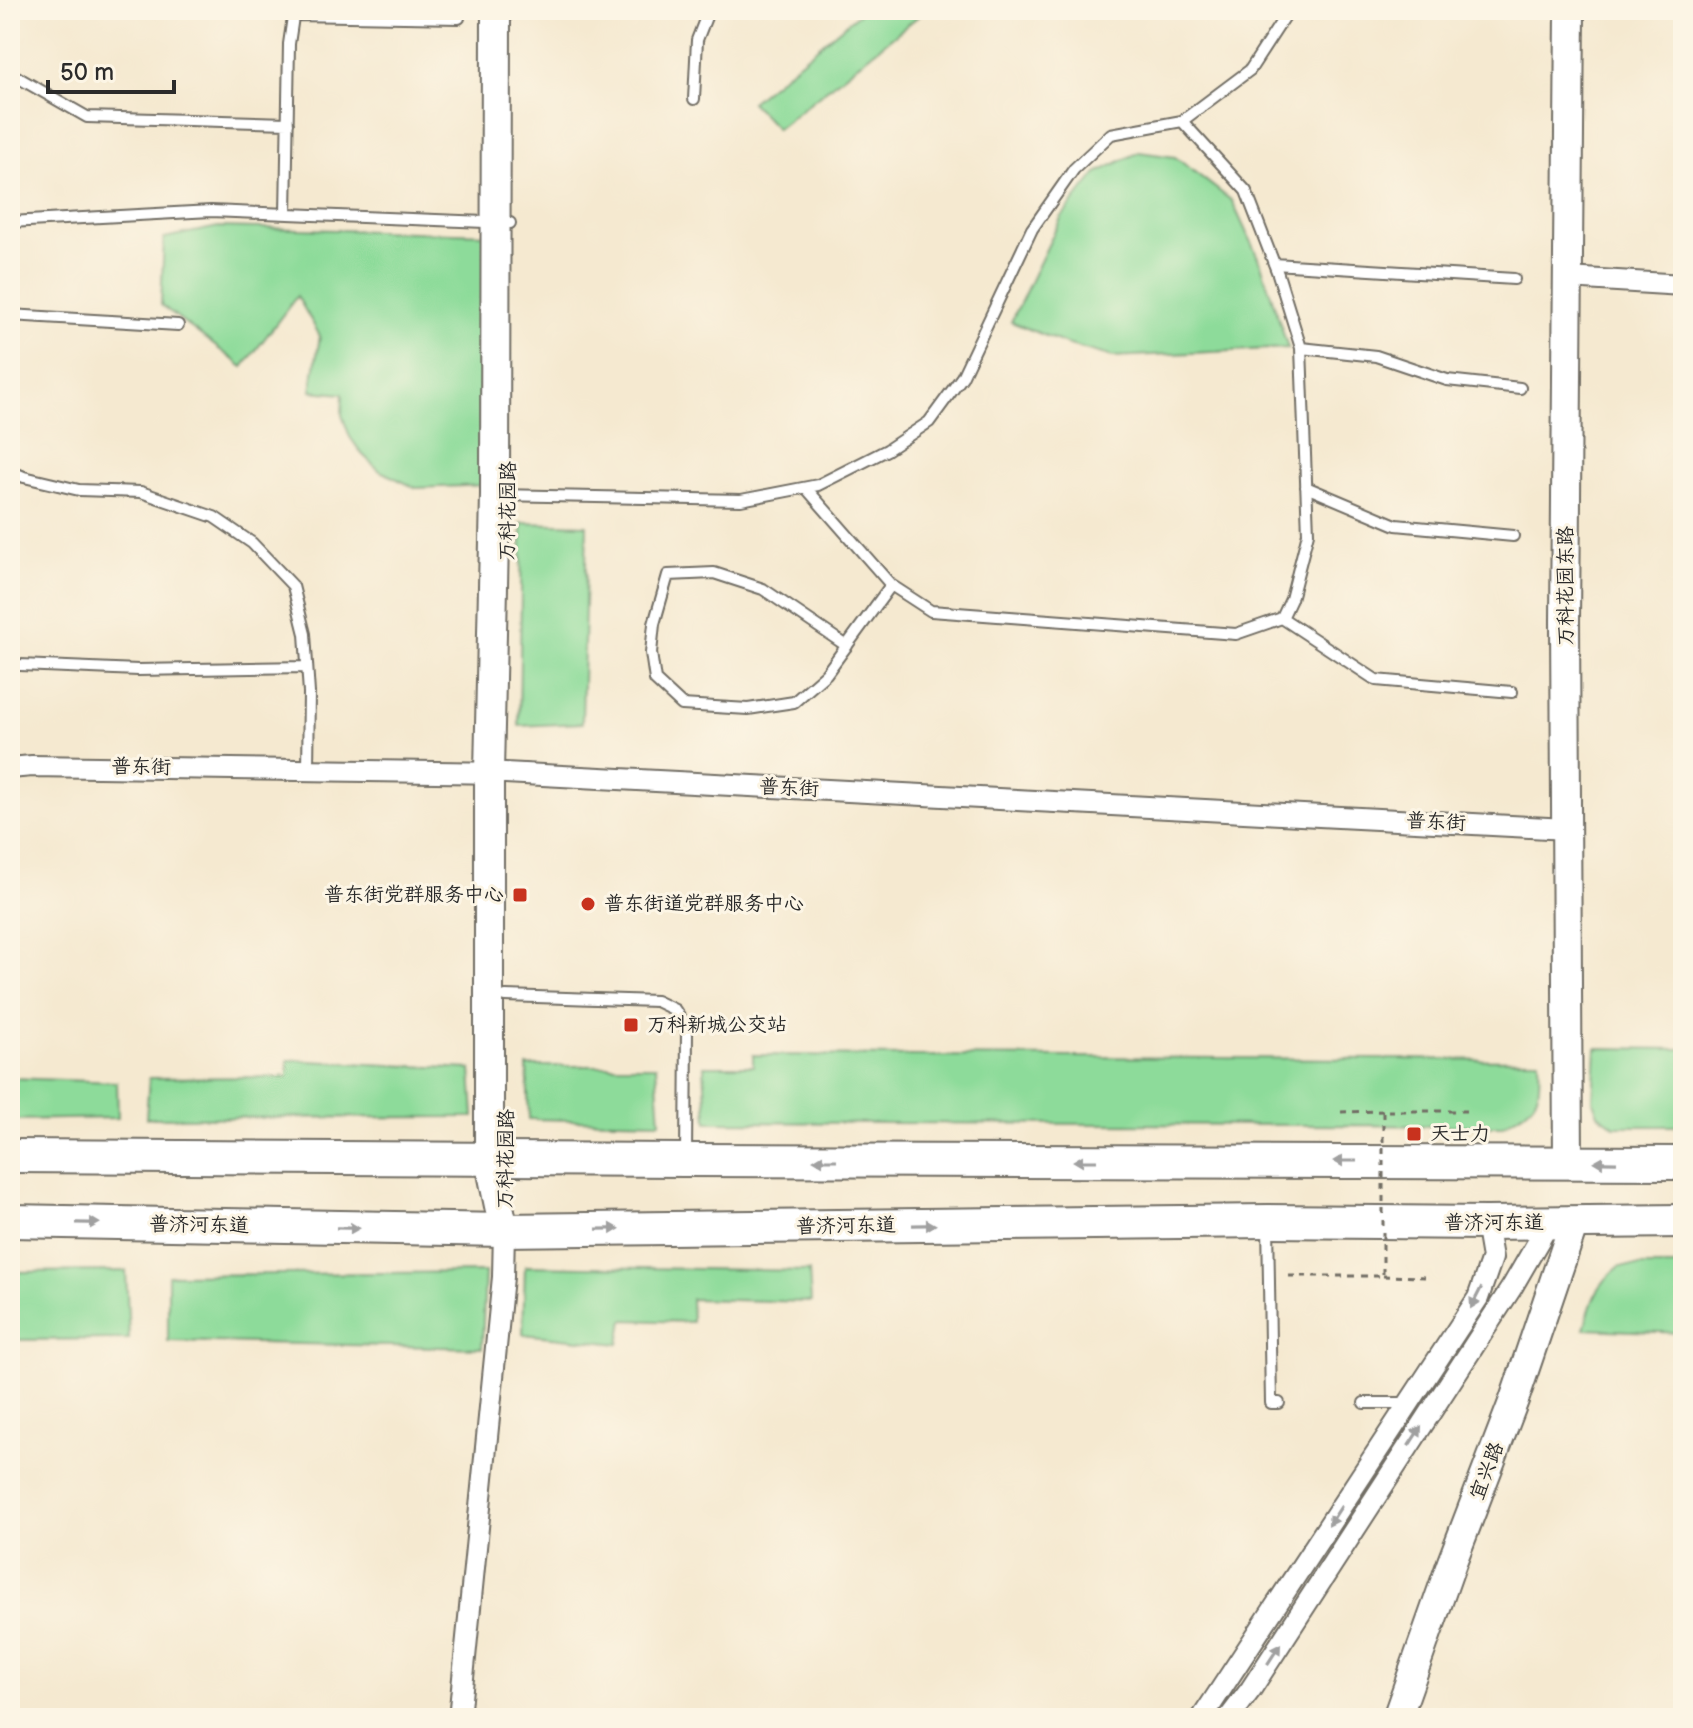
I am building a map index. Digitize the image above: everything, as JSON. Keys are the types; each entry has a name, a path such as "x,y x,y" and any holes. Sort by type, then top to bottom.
{"main road":[{"path":"10,1156 1683,1163"},
{"name":"普济河东道","path":"10,1221 504,1230 1268,1221 1683,1221"}],"street":[{"name":"万科花园路","path":"496,10 503,223"},
{"name":"万科花园路","path":"504,1230 499,1158 497,772 503,223 511,10"},
{"name":"万科花园东路","path":"1568,1162 1565,622 1570,10"},
{"path":"1568,278 1683,285"},
{"name":"普东街","path":"10,768 497,772 1567,829"},
{"path":"1202,1718 1478,1298 1492,1258 1486,1223"},
{"path":"1229,1718 1251,1689 1503,1300 1561,1223"},
{"name":"宜兴路","path":"1397,1718 1514,1400 1561,1223"},
{"path":"459,1718 503,1277 504,1230"}],"lane":[{"path":"266,10 459,18"},
{"path":"694,99 697,40 711,10"},
{"path":"502,495 741,500 818,485 887,450 929,422 962,377 1032,229 1074,169 1111,134 1182,121 1250,70 1289,10"},
{"path":"286,214 289,44 294,13"},
{"path":"10,73 87,117 288,123"},
{"path":"806,488 891,585 931,611 1236,634 1282,618 1291,599 1308,533 1301,348 1246,191 1182,121"},
{"path":"10,222 211,211 503,223"},
{"path":"1274,264 1514,279"},
{"path":"10,315 178,325"},
{"path":"1301,348 1376,356 1447,380 1520,388"},
{"path":"10,471 79,490 141,492 214,517 252,543 293,586 305,634 309,693 308,769"},
{"path":"1306,487 1396,525 1513,536"},
{"path":"847,646 763,589 714,573 668,575 654,624 651,653 655,680 682,705 748,709 794,702 826,674 847,646 891,585"},
{"path":"1282,618 1376,680 1512,692"},
{"path":"10,663 138,670 307,667"},
{"path":"497,996 656,1001 675,1010 687,1030 686,1160"},
{"path":"1268,1221 1271,1403 1279,1403"},
{"path":"1364,1403 1409,1403"}],"path":[{"path":"1383,1111 1383,1276"},
{"path":"1341,1112 1469,1111"},
{"path":"1289,1276 1428,1277"}],"green space":[{"path":"863,10 926,10 777,129 751,102"},
{"path":"1139,152 1175,157 1232,201 1261,264 1288,348 1113,357 1066,344 1011,322 1061,218 1097,173"},
{"path":"218,227 491,234 487,485 416,488 380,471 362,454 350,437 342,415 343,394 311,391 320,336 297,296 243,367 161,305 164,238"},
{"path":"522,523 587,525 582,723 519,726"},
{"path":"1596,1048 1683,1049 1683,1126 1615,1126 1598,1114 1593,1100"},
{"path":"753,1055 1539,1060 1539,1086 1529,1107 1501,1126 707,1122 704,1066 753,1066"},
{"path":"288,1060 471,1069 474,1117 146,1118 149,1078 288,1077"},
{"path":"527,1066 656,1066 660,1122 529,1119"},
{"path":"10,1078 117,1082 118,1118 10,1120"},
{"path":"525,1266 809,1271 811,1302 691,1299 692,1322 623,1320 619,1344 523,1334"},
{"path":"1620,1266 1683,1266 1683,1333 1584,1329 1596,1294"},
{"path":"126,1271 129,1339 10,1340 10,1272"},
{"path":"485,1272 482,1348 168,1341 168,1275"}],"place":[{"name":"普东街党群服务中心","path":"520,895"},
{"name":"普东街道党群服务中心","path":"588,904"},
{"name":"万科新城公交站","path":"631,1025"},
{"name":"天士力","path":"1414,1134"}]}
